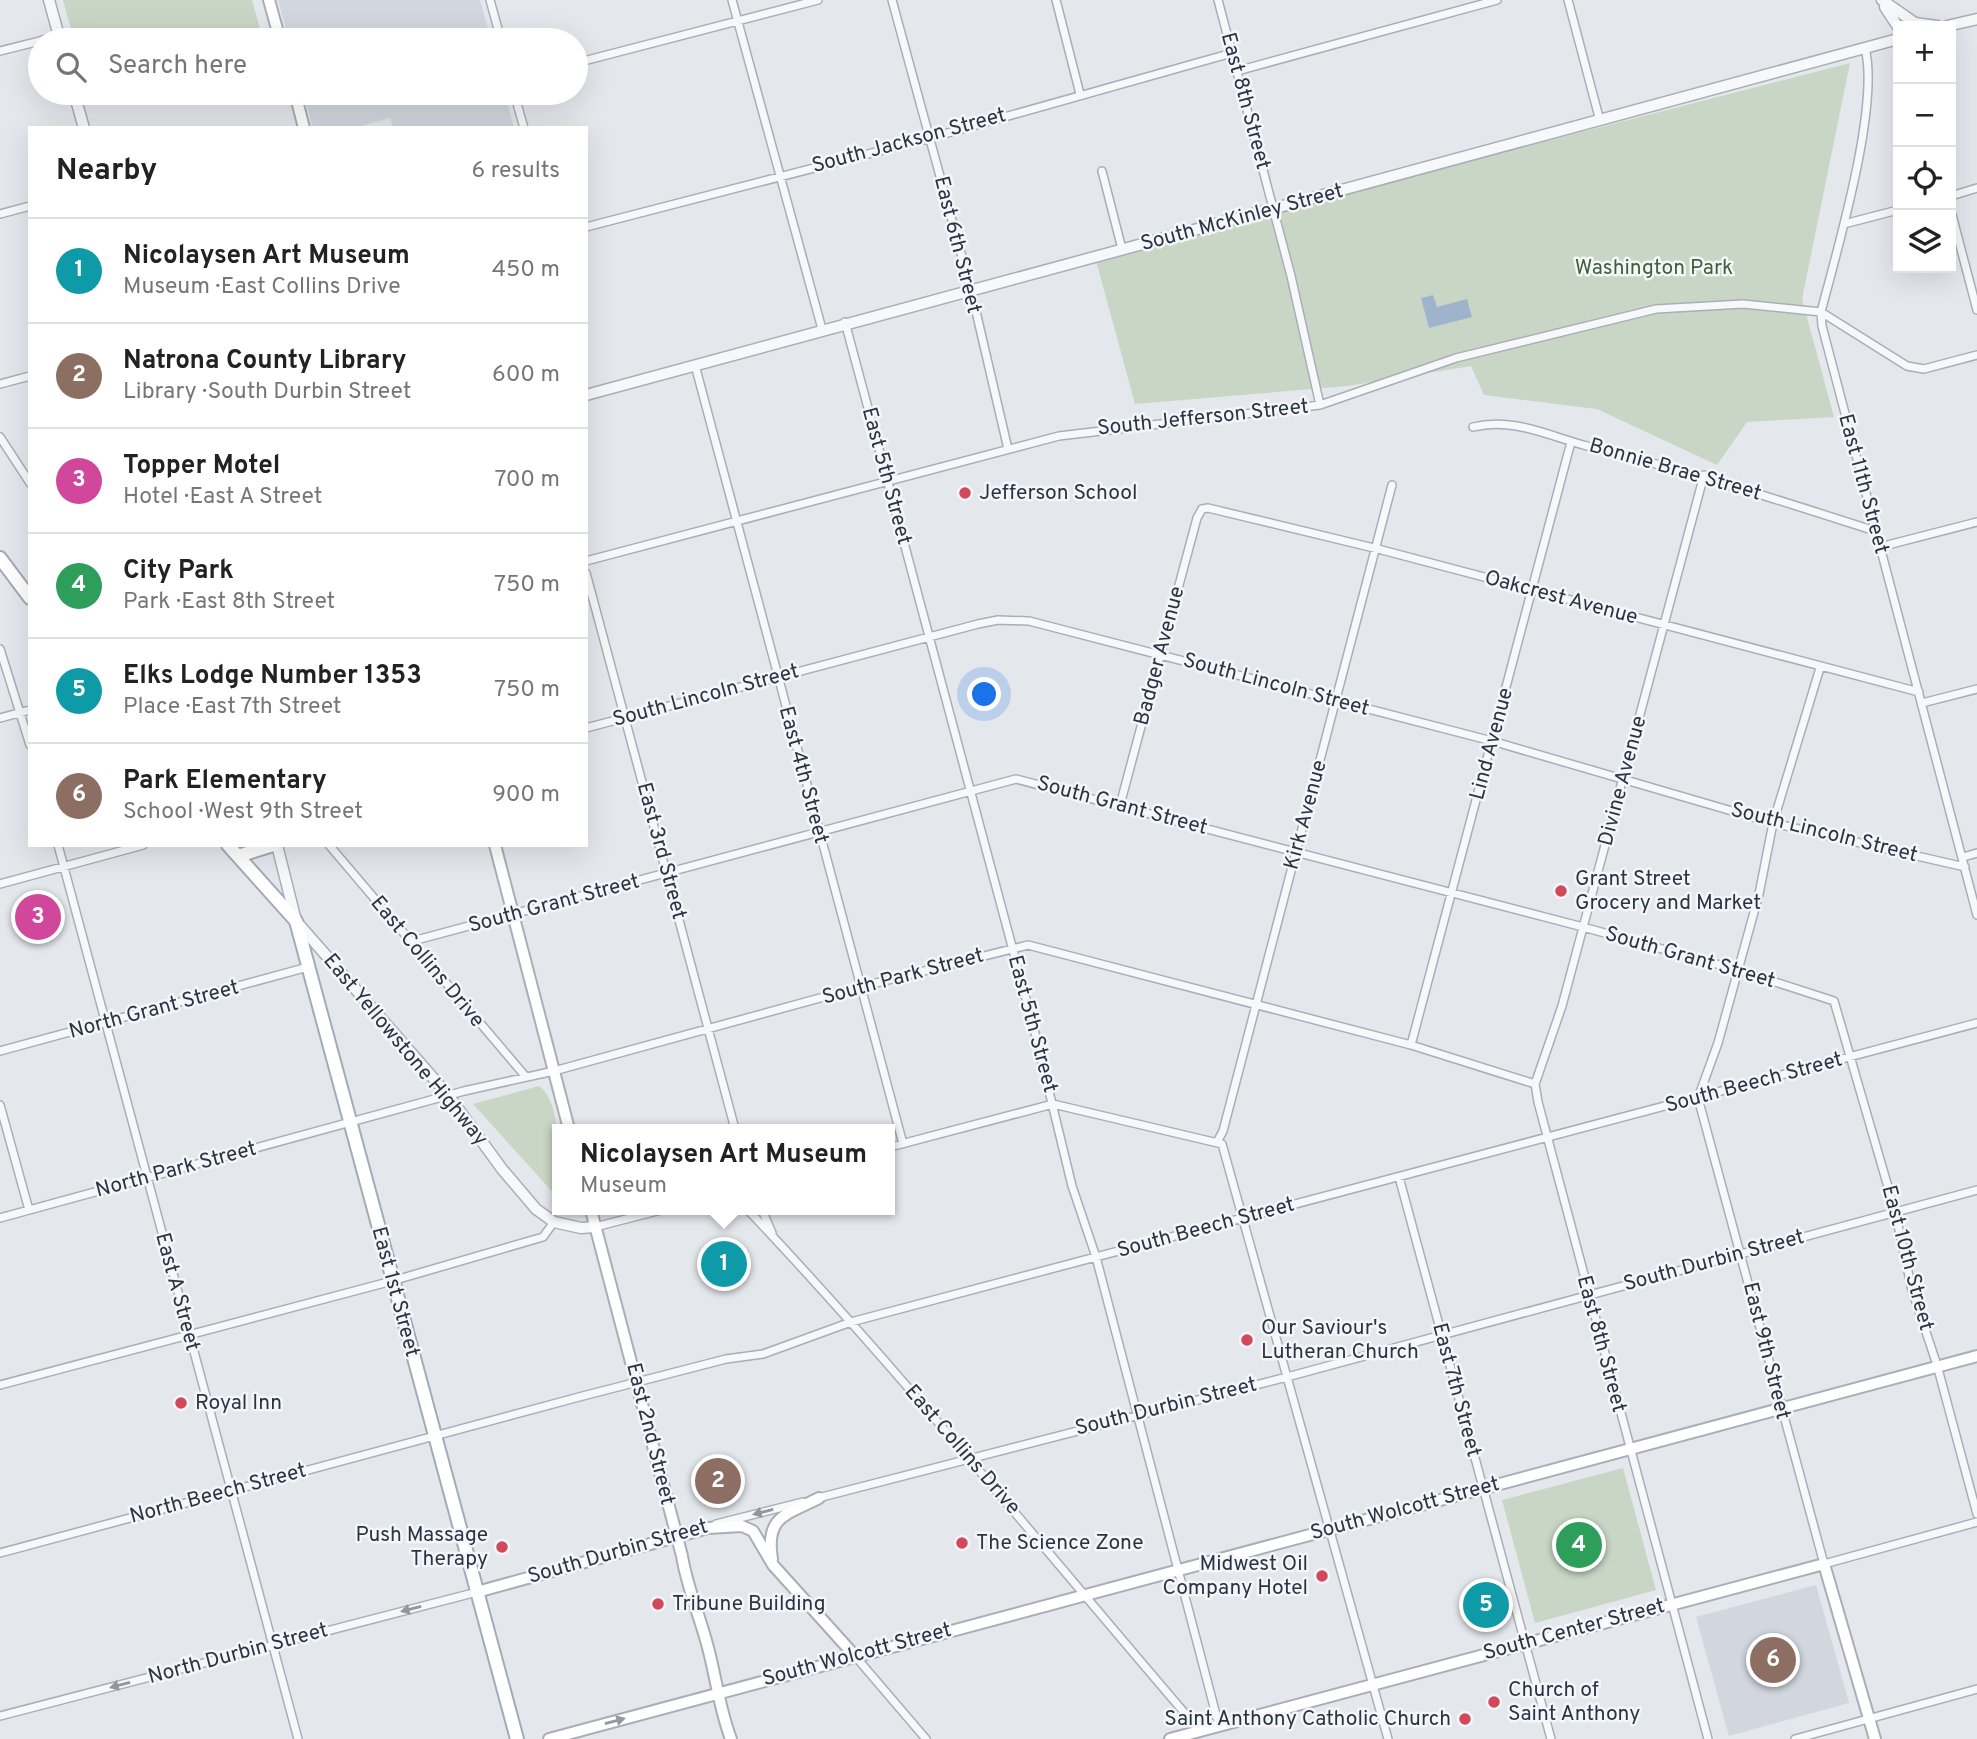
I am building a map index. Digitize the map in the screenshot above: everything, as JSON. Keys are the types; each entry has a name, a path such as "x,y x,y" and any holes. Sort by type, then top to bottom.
{"main road":[{"path":"270,0 277,28"},
{"path":"298,105 303,126"},
{"path":"0,558 28,595"},
{"name":"East Yellowstone Highway","path":"230,847 296,921"},
{"path":"238,856 268,847"},
{"path":"496,847 568,1124"},
{"name":"East 1st Street","path":"296,921 517,1739"},
{"name":"East 2nd Street","path":"592,1215 637,1381 686,1583 707,1646 717,1694 731,1739"},
{"name":"South Wolcott Street","path":"549,1739 1977,1356"},
{"path":"773,1565 769,1539 771,1527 782,1517 819,1498"},
{"path":"708,1528 742,1526 753,1531 773,1565 855,1656"},
{"name":"South Durbin Street","path":"477,1592 708,1528"},
{"path":"1824,1564 1875,1739"},
{"name":"South Center Street","path":"1170,1739 1203,1735 1219,1726 1824,1564"}],"street":[{"path":"50,0 57,28"},
{"path":"490,0 498,28"},
{"path":"732,0 822,329"},
{"path":"588,60 818,0"},
{"name":"East 6th Street","path":"892,0 971,290 1008,449"},
{"path":"1056,0 1080,94"},
{"name":"East 8th Street","path":"1218,0 1320,405"},
{"path":"1237,71 1497,0"},
{"path":"1568,0 1600,121"},
{"path":"1881,0 1912,21"},
{"path":"1881,0 1894,21"},
{"path":"1956,24 1977,19"},
{"name":"South McKinley Street","path":"588,394 1893,40"},
{"path":"0,51 28,44"},
{"name":"East 11th Street","path":"1865,48 1869,66 1862,129 1844,224 1821,312 1822,326 1977,915"},
{"name":"South Jackson Street","path":"588,226 779,174 930,138 1232,52"},
{"path":"78,105 83,126"},
{"path":"517,105 523,126"},
{"path":"1102,171 1122,249"},
{"path":"1956,194 1977,188"},
{"path":"0,214 28,207"},
{"path":"1844,224 1894,210"},
{"path":"1956,230 1977,310"},
{"name":"South Jefferson Street","path":"588,560 1008,449 1091,430 1320,405 1456,358 1656,309 1743,304 1821,312"},
{"path":"1821,312 1907,366 1924,369 1977,355"},
{"name":"East 5th Street","path":"845,323 1013,948 1072,1186 1096,1257 1180,1569 1219,1726"},
{"name":"East 4th Street","path":"695,365 903,1144"},
{"path":"0,384 28,377"},
{"name":"Bonnie Brae Street","path":"1473,427 1494,422 1516,424 1571,442 1704,475 1875,531"},
{"path":"0,437 28,480"},
{"name":"Lind Avenue","path":"1411,1045 1571,442"},
{"name":"Divine Avenue","path":"1535,1084 1562,1006 1704,475"},
{"name":"Kirk Avenue","path":"1217,1142 1223,1130 1378,549 1392,485"},
{"name":"Oakcrest Avenue","path":"1202,509 1213,509 1378,549 1919,692"},
{"name":"Badger Avenue","path":"1120,805 1197,517 1202,509"},
{"path":"1880,547 1977,522"},
{"name":"East 3rd Street","path":"588,580 734,1124"},
{"name":"South Lincoln Street","path":"588,727 998,620 1029,621 1492,741 1773,823 1965,867"},
{"path":"0,649 28,738"},
{"path":"1698,1098 1718,1043 1773,823 1820,668"},
{"path":"1922,704 1977,689"},
{"path":"0,718 28,711"},
{"name":"South Grant Street","path":"409,942 1016,779 1583,927 1738,970 1834,1001"},
{"name":"East A Street","path":"59,847 298,1739"},
{"path":"0,884 136,847"},
{"name":"East 1st Street","path":"276,847 296,921"},
{"name":"East Collins Drive","path":"331,847 526,1077"},
{"path":"1963,857 1977,853"},
{"name":"East Yellowstone Highway","path":"296,921 448,1095 502,1169 536,1209 554,1222"},
{"name":"South Park Street","path":"352,1124 448,1095 554,1071 860,987 1013,948 1036,946 1411,1045 1535,1084"},
{"name":"North Grant Street","path":"0,1051 308,967"},
{"name":"East 10th Street","path":"1834,1001 1895,1211 1912,1290 1937,1365 1977,1514"},
{"name":"South Beech Street","path":"436,1436 637,1381 726,1359 763,1354 851,1322 1977,1023"},
{"name":"East 8th Street","path":"1535,1084 1587,1294 1674,1603 1708,1739"},
{"name":"East 9th Street","path":"1698,1098 1824,1564"},
{"path":"895,1146 1053,1104 1222,1143 1388,1739"},
{"path":"0,1105 29,1210"},
{"name":"North Park Street","path":"0,1218 352,1124"},
{"name":"East 7th Street","path":"1399,1177 1551,1739"},
{"name":"South Durbin Street","path":"708,1528 1138,1413 1287,1377 1441,1333 1977,1191"},
{"path":"0,1385 392,1281 543,1237 554,1222 581,1228 595,1227 642,1215"},
{"name":"East Collins Drive","path":"753,1215 851,1322 1030,1528 1203,1735"},
{"name":"East Collins Drive","path":"764,1215 774,1237"},
{"name":"North Beech Street","path":"0,1553 436,1436"},
{"name":"South Center Street","path":"1824,1564 1977,1522"},
{"name":"North Durbin Street","path":"0,1716 477,1592"},
{"path":"855,1656 926,1739"},
{"path":"1795,1739 1977,1689"}],"shaded area":[{"path":"278,0 480,0 488,28 286,28"},
{"path":"306,105 508,105 513,126 392,126 390,118 361,126 312,126"},
{"path":"1816,1585 1849,1703 1729,1736 1696,1617"}],"green space":[{"path":"63,0 252,0 260,28 71,28"},
{"name":"Washington Park","path":"1850,63 1802,299 1834,417 1747,422 1717,465 1597,409 1484,395 1471,366 1348,386 1135,404 1095,257"},
{"path":"539,1086 553,1107 556,1124 552,1124 552,1191 473,1104"},
{"path":"1623,1468 1656,1590 1535,1623 1502,1500"}],"water":[{"path":"1433,295 1437,307 1467,299 1472,317 1429,328 1421,298"}],"place":[{"name":"Jefferson School","path":"965,493"},
{"name":"Grant Street Grocery and Market","path":"1561,891"},
{"name":"Topper Motel","path":"38,917"},
{"name":"Nicolaysen Art Museum","path":"724,1264"},
{"name":"Our Saviour's Lutheran Church","path":"1247,1340"},
{"name":"Royal Inn","path":"181,1403"},
{"name":"Natrona County Library","path":"718,1481"},
{"name":"The Science Zone","path":"962,1543"},
{"name":"City Park","path":"1579,1545"},
{"name":"Push Massage Therapy","path":"502,1547"},
{"name":"Midwest Oil Company Hotel","path":"1322,1576"},
{"name":"Tribune Building","path":"658,1604"},
{"name":"Elks Lodge Number 1353","path":"1486,1605"},
{"name":"Park Elementary","path":"1773,1660"},
{"name":"Church of Saint Anthony","path":"1494,1702"},
{"name":"Saint Anthony Catholic Church","path":"1465,1719"}]}
